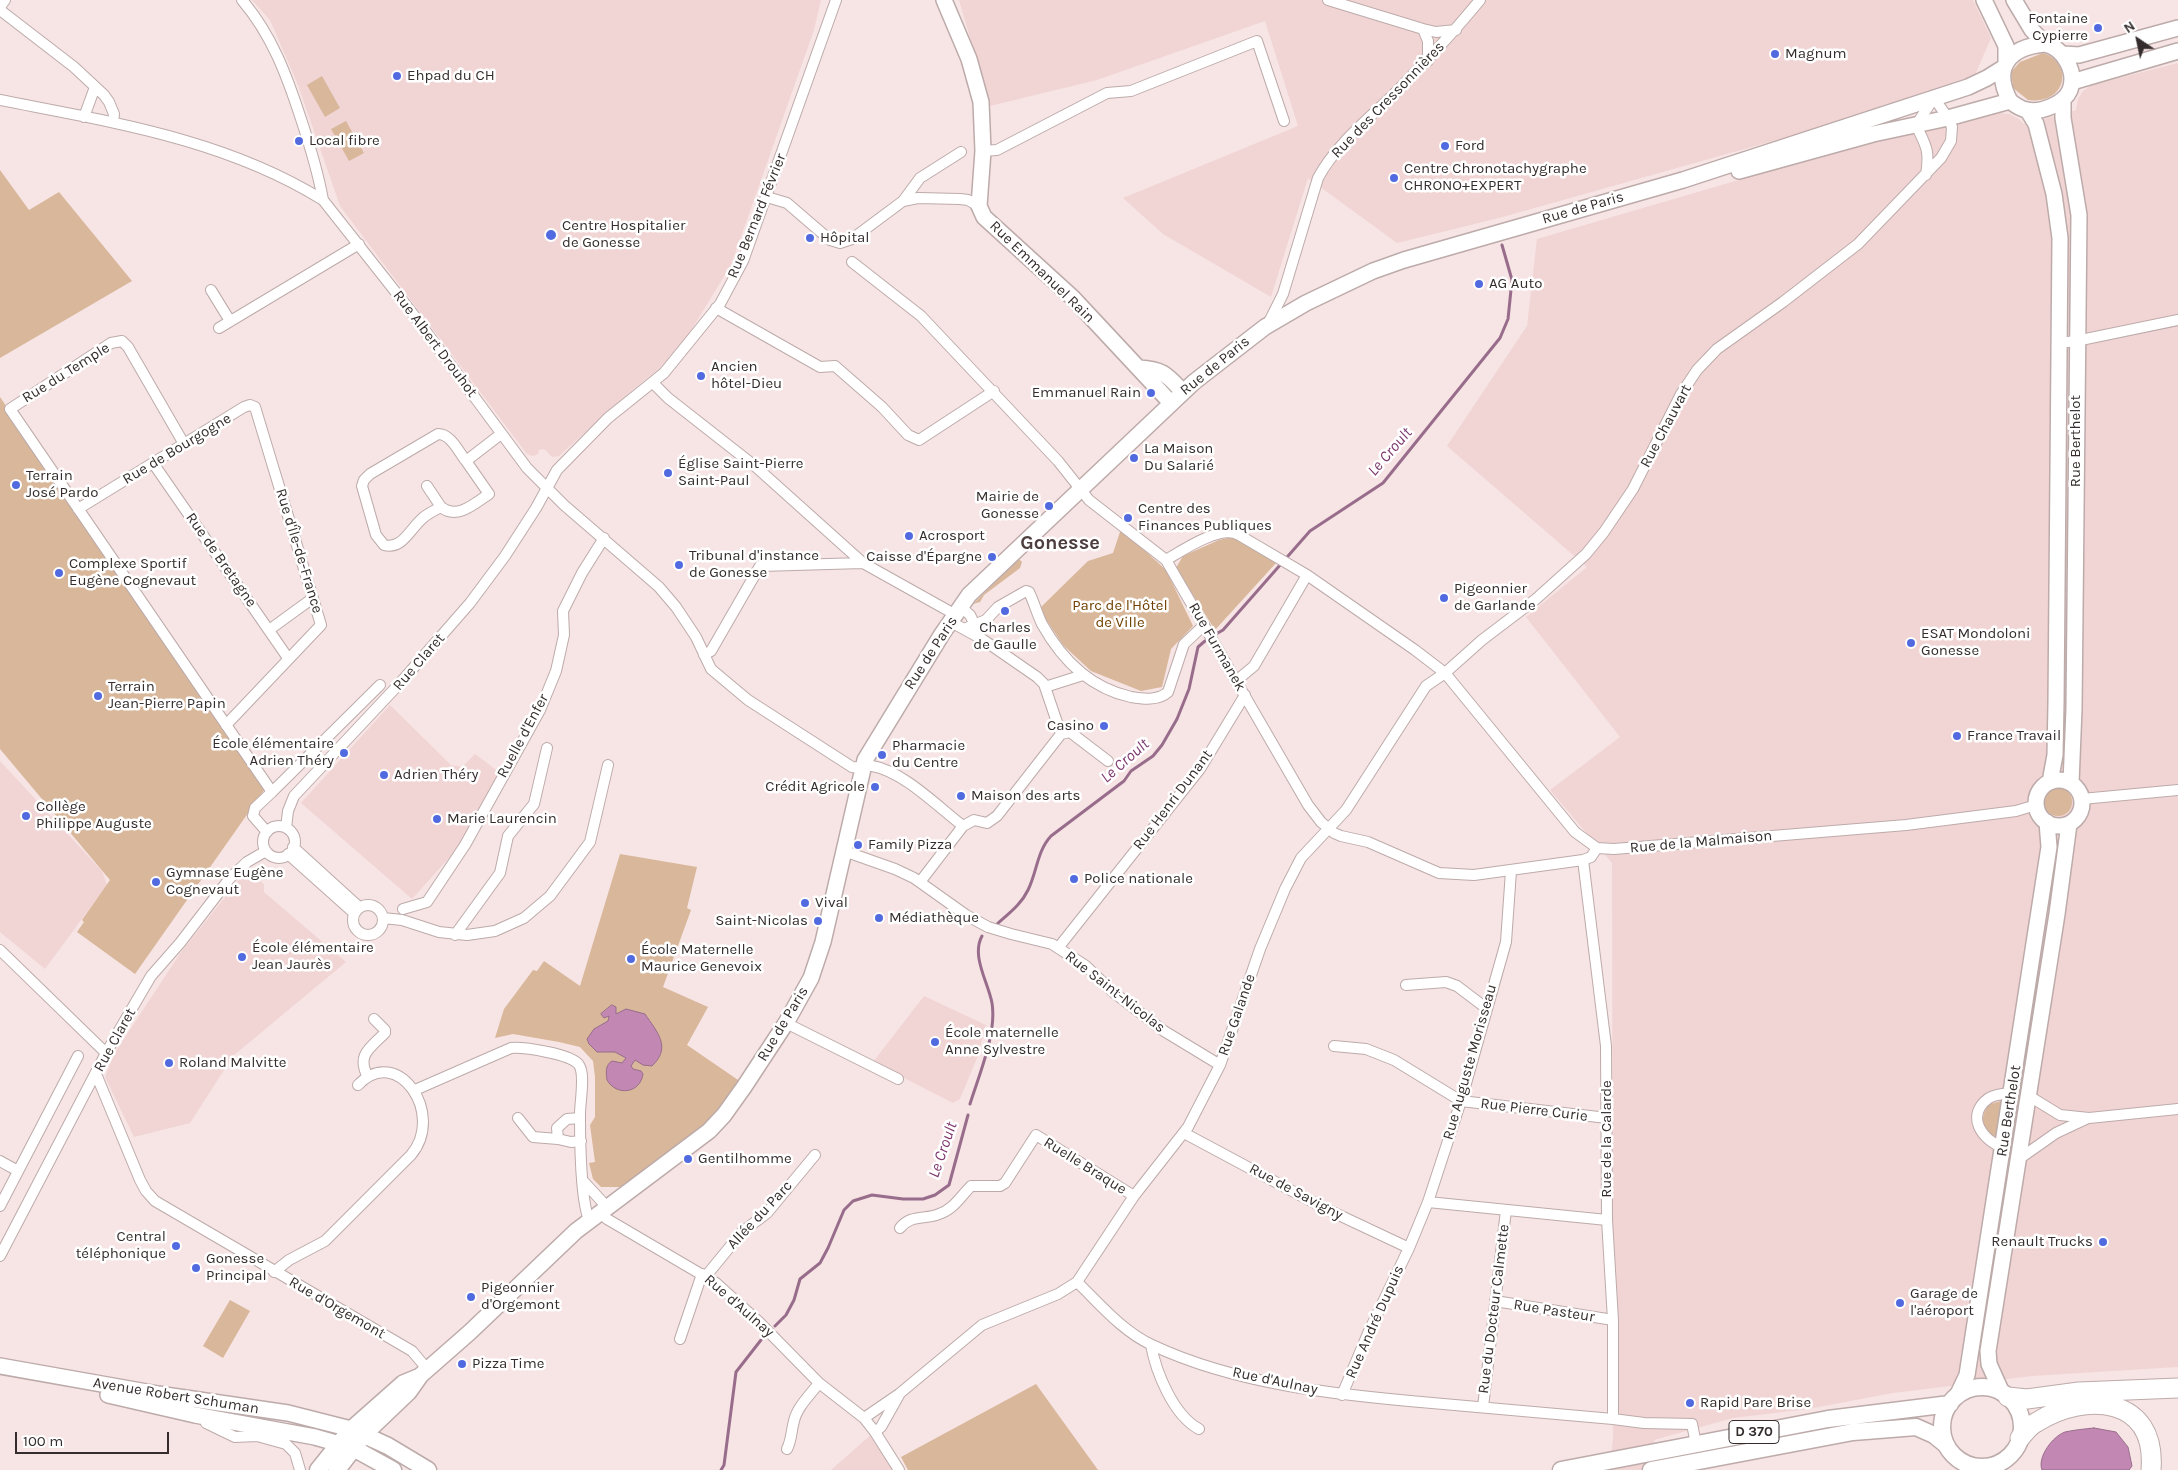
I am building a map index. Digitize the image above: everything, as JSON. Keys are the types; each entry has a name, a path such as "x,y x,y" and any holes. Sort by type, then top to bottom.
{"highway":[{"path":"2005,1395 2027,1400 2080,1392 2178,1388"},
{"path":"2013,1454 2035,1423 2071,1406 2098,1403 2117,1407 2132,1417 2148,1437 2152,1452 2151,1470"}],"main road":[{"path":"944,0 976,81 981,102 983,151 979,206"},
{"path":"1984,0 2006,46 2002,80 2010,101 2028,110 2040,110 2063,100 2070,91 2072,82 2069,68 2063,54 2057,48 2045,44 2032,30 2014,0"},
{"path":"2063,54 2078,54 2178,28"},
{"path":"2005,64 2029,47 2045,44"},
{"path":"2072,82 2178,51"},
{"name":"Rue de Paris","path":"358,1431 409,1392 424,1373 470,1332 542,1262 599,1214 709,1131 724,1115 786,1023 817,964 865,760 898,704 958,618 969,596 1080,488 1183,392 1265,327 1305,303 1373,271 1404,260 1683,180 1968,87 1987,78 2005,64"},
{"name":"Rue Berthelot","path":"2063,100 2063,118 2079,215 2076,341 2074,709 2071,783"},
{"name":"Rue de Paris","path":"1683,180 1746,170 1873,134 1948,118 2010,101"},
{"name":"Rue Berthelot","path":"2028,110 2036,124 2055,203 2060,238 2056,703 2055,755 2050,782"},
{"name":"Rue Emmanuel Rain","path":"979,206 984,217 1073,298 1171,403"},
{"path":"1139,368 1157,369 1168,376 1183,392"},
{"path":"2062,780 2071,783 2077,788 2082,799 2081,811 2078,816 2069,824 2058,826 2047,822 2039,813 2036,805 2040,790 2050,782 2062,780"},
{"name":"Rue Berthelot","path":"1953,1400 1967,1375 2004,1148 2049,847 2047,822"},
{"name":"Rue Berthelot","path":"2005,1395 1994,1380 1988,1358 2057,914 2069,824"},
{"name":"Avenue Robert Schuman","path":"0,1366 158,1394 288,1413 358,1431"},
{"name":"Avenue Robert Schuman","path":"0,1375 346,1445"},
{"path":"1979,1388 1991,1389 2005,1395 2019,1413 2022,1425 2013,1454 1992,1466 1973,1468 1953,1455 1945,1444 1942,1420 1953,1400 1968,1390 1979,1388"},
{"name":"D 370","path":"1561,1470 1838,1417 1953,1400"},
{"name":"D 370","path":"1652,1470 1854,1432 1916,1426 1934,1435 1945,1444"},
{"path":"326,1468 358,1431 428,1470"},
{"path":"346,1445 393,1470"}],"street":[{"path":"4,0 0,8 74,67 109,102 114,114 113,122"},
{"path":"242,0 272,41 281,61 318,172 323,200"},
{"name":"Rue Bernard Février","path":"547,488 557,470 570,455 608,418 653,383 686,348 716,308 743,261 836,0"},
{"path":"1328,0 1423,29 1436,32 1456,30"},
{"name":"Rue des Cressonnières","path":"1265,327 1274,315 1283,294 1318,178 1323,168 1339,149 1428,61 1480,0"},
{"path":"1423,29 1428,41 1428,61"},
{"path":"983,151 996,150 1107,93 1131,91 1257,40 1284,121"},
{"path":"84,117 95,87"},
{"path":"1926,175 1929,160 1927,146 1916,125 1934,98"},
{"name":"Rue Chauvart","path":"1358,792 1426,686 1536,599 1586,554 1604,532 1633,489 1681,394 1697,370 1717,349 1783,302 1858,244 1926,175 1951,141 1952,127 1934,98"},
{"path":"0,100 173,136 217,150 305,189 323,200"},
{"path":"904,201 920,178 961,152"},
{"name":"Rue Emmanuel Rain","path":"767,197 787,203 830,240 840,243 852,239 904,201 918,198 960,199 968,200 979,206"},
{"name":"Rue Albert Drouhot","path":"323,200 418,320 527,468 564,506 604,538 665,593 696,637 711,669 748,700 852,768 870,766 891,772 906,781 963,826"},
{"path":"219,328 359,244"},
{"name":"Rue Furmanek","path":"852,262 921,316 994,391 1089,500 1166,560 1308,805 1314,814 1329,828"},
{"path":"211,290 230,321"},
{"path":"1283,294 1288,301 1305,303"},
{"path":"716,308 820,367 835,366 882,407 908,435 919,440 994,391"},
{"path":"2059,343 2178,320"},
{"name":"Rue du Temple","path":"78,509 10,409 112,343 122,341 128,346 184,444"},
{"path":"653,383 668,398 756,467 863,563 958,618 975,624 989,618 998,607 1026,591 1029,592 1038,615 1051,638 1095,690 1141,698 1164,696 1170,688 1178,657 1184,644 1204,625"},
{"name":"Rue de Bourgogne","path":"78,509 250,405"},
{"name":"Rue d'Île-de-France","path":"226,725 321,625 260,422 255,407 250,405"},
{"path":"427,486 441,507 446,511 454,513 466,509 489,494 449,438 444,434 438,434 370,474 364,480 362,486 376,535 384,545 391,547 401,543 423,518 441,507"},
{"path":"466,461 501,434"},
{"name":"Rue de Bretagne","path":"153,463 288,658"},
{"name":"Rue Claret","path":"286,828 288,811 294,796 401,682 470,603 505,556 547,488"},
{"path":"78,509 272,792"},
{"path":"1166,560 1214,535 1230,531 1235,532 1307,575 1408,645 1444,673 1574,832 1597,848 1591,857 1583,860 1474,875 1438,873 1368,842 1342,836 1329,828"},
{"name":"Ruelle d'Enfer","path":"403,909 427,902 465,845 540,710 556,670 564,635 563,611 604,538"},
{"path":"704,655 711,651 760,566 863,563"},
{"path":"1236,680 1254,666 1307,575"},
{"path":"269,630 313,598"},
{"path":"958,618 970,615 982,639"},
{"path":"958,618 982,639 1037,677 1045,687 1061,734"},
{"path":"1045,687 1083,675"},
{"path":"267,832 252,816 255,808 380,685"},
{"name":"Rue Henri Dunant","path":"1058,948 1200,769 1245,696"},
{"path":"920,882 963,826 974,820 988,822 997,816 1061,734 1070,732 1108,761"},
{"path":"455,935 500,873 508,836 534,804 546,748"},
{"path":"383,918 402,920 420,927 455,935 474,934 495,931 510,925 539,908 590,842 608,765"},
{"path":"2082,799 2178,790"},
{"name":"Rue Galande","path":"1077,1282 1134,1196 1184,1133 1220,1065 1243,995 1285,889 1301,858 1346,810 1358,792"},
{"name":"Rue de la Malmaison","path":"1597,848 1614,850 1906,825 2016,810 2036,805"},
{"path":"272,827 286,828 293,836 291,851 276,858 266,851 263,845 264,838 272,827"},
{"name":"Rue Claret","path":"0,1256 106,1053 148,981 230,878 247,862 266,851"},
{"path":"291,851 357,910"},
{"name":"Rue Saint-Nicolas","path":"844,851 895,869 920,882 966,914 988,926 1010,934 1052,944 1086,966 1113,992 1164,1031 1220,1065"},
{"name":"Rue de la Calarde","path":"1583,860 1606,1046 1607,1220 1613,1320 1613,1419"},
{"name":"Rue Auguste Morisseau","path":"1409,1248 1428,1202 1461,1101 1506,942 1511,871"},
{"path":"366,904 375,906 381,912 383,918 378,932 364,935 356,930 354,926 357,910 366,904"},
{"path":"2,955 106,1053"},
{"path":"1406,985 1446,982 1457,986 1486,1008"},
{"path":"368,1077 362,1062 364,1055 385,1033 374,1019"},
{"path":"786,1023 898,1080"},
{"path":"1334,1046 1366,1049 1394,1060 1461,1101"},
{"path":"415,1090 502,1051 521,1048 568,1058 578,1064 581,1076 580,1118 586,1212 599,1214"},
{"path":"0,1206 78,1056"},
{"path":"274,1272 289,1260 325,1240 417,1148 421,1140 424,1120 415,1090 397,1076 377,1073 358,1085"},
{"name":"Rue d'Orgemont","path":"96,1074 140,1180 146,1191 155,1201 412,1351 424,1373"},
{"path":"2004,1148 1993,1144 1984,1137 1978,1119 1982,1107 1988,1099 2012,1093"},
{"path":"2029,1096 2060,1115 2089,1118 2178,1109"},
{"name":"Rue Pierre Curie","path":"1461,1101 1607,1118"},
{"path":"518,1118 533,1137 571,1142 581,1141"},
{"path":"558,1139 557,1128 567,1119 580,1118"},
{"path":"2019,1159 2056,1133 2089,1118"},
{"name":"Rue de Savigny","path":"1184,1133 1324,1208 1409,1248"},
{"name":"Ruelle Braque","path":"900,1228 906,1221 940,1214 951,1208 971,1186 1000,1186 1006,1183 1036,1134 1134,1196"},
{"name":"Allée du Parc","path":"704,1275 742,1232 767,1213 815,1155"},
{"path":"0,1161 18,1171"},
{"name":"Rue d'Aulnay","path":"584,1182 599,1214 704,1275 760,1322 819,1383 864,1418 900,1470"},
{"path":"1428,1202 1607,1220"},
{"name":"Rue du Docteur Calmette","path":"1483,1407 1506,1210"},
{"name":"Rue André Dupuis","path":"1342,1395 1368,1330 1409,1248"},
{"path":"680,1339 704,1275"},
{"path":"864,1418 900,1394 982,1325 1058,1294 1077,1282"},
{"name":"Rue d'Aulnay","path":"1077,1282 1125,1329 1151,1345 1249,1378 1342,1395 1644,1423 1692,1424 1696,1444"},
{"name":"Rue Pasteur","path":"1495,1301 1613,1320"},
{"path":"1151,1345 1154,1362 1163,1384 1185,1418 1199,1429"},
{"path":"787,1449 792,1439 794,1420 798,1411 819,1383"},
{"path":"875,1432 881,1427 900,1394"},
{"path":"206,1423 234,1437 257,1436 286,1444 295,1453 300,1468 326,1468"}],"shaded area":[{"name":"Centre Hospitalier de Gonesse","path":"252,0 821,0 814,30 731,265 684,342 659,369 632,390 559,456 552,457 544,449 539,450 538,454 533,456 527,454 340,206 298,85 270,20"},
{"path":"959,0 1973,0 1991,38 1975,75 1805,132 1499,218 1397,243 1308,178 1271,297 1163,234 1123,198 1298,126 1265,21 1097,80 990,106"},
{"path":"2178,63 2178,1367 2032,1376 1893,1393 1808,1409 1733,1418 1654,1440 1657,1459 1664,1470 1597,1470 1609,1468 1613,1439 1612,863 1550,790 1620,737 1526,617 1587,567 1447,446 1527,326 1537,239 1841,150 2000,113 2009,114 2024,124 2076,110 2078,99 2083,91 2092,85"},
{"path":"390,705 451,765 462,767 475,754 499,772 456,850 412,899 301,803"},
{"name":"Collège Philippe Auguste","path":"0,761 102,871 107,885 45,969 0,932"},
{"path":"246,871 264,884 264,892 346,962 233,1056 190,1123 134,1137 105,1077 114,1054 181,952"},
{"name":"École maternelle Anne Sylvestre","path":"924,996 986,1025 977,1058 960,1099 953,1103 873,1062"},
{"path":"612,1005 616,1007 616,1014 626,1009 645,1014 661,1040 661,1052 652,1066 643,1065 635,1060 631,1066 643,1074 641,1081 633,1089 616,1089 607,1080 607,1067 610,1063 612,1061 622,1063 626,1058 615,1052 597,1052 587,1039 594,1029 608,1021 609,1016 604,1018 601,1014"},
{"path":"2094,1428 2116,1432 2128,1447 2132,1466 2129,1470 2042,1470 2041,1465 2044,1453 2051,1442 2060,1434"},
{"path":"873,1433 901,1470 831,1470"}],"green space":[{"path":"2043,53 2053,58 2059,65 2062,82 2058,90 2051,96 2041,100 2028,100 2013,88 2011,72 2020,62"},
{"path":"322,76 340,108 325,117 307,85"},
{"path":"346,121 364,153 349,161 331,129"},
{"path":"0,170 29,210 59,192 132,281 0,358"},
{"name":"Complexe Sportif Eugène Cognevaut","path":"0,397 265,789 135,974 77,932 84,922 82,920 110,880 0,749"},
{"name":"Parc de l'Hôtel de Ville","path":"1121,529 1166,570 1193,626 1171,649 1162,687 1141,691 1091,671 1063,645 1039,609 1088,561 1113,553"},
{"path":"1232,537 1276,563 1215,630 1176,568 1183,556 1219,540"},
{"path":"1019,559 1022,562 1020,568 984,595 980,602 973,604"},
{"path":"2058,788 2068,792 2072,802 2068,812 2058,816 2048,812 2044,802 2048,792"},
{"path":"620,854 697,867 687,908 691,910 663,987 708,1007 687,1045 741,1082 716,1117 671,1153 620,1187 601,1187 593,1179 589,1163 595,1162 590,1125 595,1117 593,1061 580,1047 559,1042 513,1034 495,1038 504,1009 533,970 537,971 544,961 580,986"},
{"path":"2002,1101 1999,1135 1996,1137 1987,1132 1983,1118 1986,1108 1990,1104"},
{"path":"230,1300 250,1311 223,1358 203,1346"},
{"path":"1036,1384 1098,1470 908,1470 901,1457"}],"waterway":[{"name":"Le Croult","path":"1216,634 1223,630 1310,531 1383,483 1500,338 1508,319 1512,280 1502,245"},
{"name":"Le Croult","path":"996,925 1022,900 1031,883 1043,848 1051,836 1124,781 1131,771 1153,756 1162,745 1177,719 1189,689 1198,647 1205,641"},
{"name":"Le Croult","path":"970,1104 990,1040 993,1015 990,995 979,960 978,952 982,936"},
{"name":"Le Croult","path":"775,1326 786,1315 794,1300 800,1279 820,1263 844,1210 853,1201 872,1195 903,1199 923,1199 935,1195 949,1185 968,1115"},
{"name":"Le Croult","path":"721,1470 724,1465 736,1372 761,1340"}],"place":[{"name":"Fontaine Cypierre","path":"2098,28"},
{"name":"Magnum","path":"1775,54"},
{"name":"Ehpad du CH","path":"397,76"},
{"name":"Local fibre","path":"299,141"},
{"name":"Ford","path":"1445,146"},
{"name":"Centre Chronotachygraphe CHRONO+EXPERT","path":"1394,178"},
{"name":"Centre Hospitalier de Gonesse","path":"551,235"},
{"name":"Hôpital","path":"810,238"},
{"name":"AG Auto","path":"1479,284"},
{"name":"Ancien hôtel-Dieu","path":"701,376"},
{"name":"Emmanuel Rain","path":"1151,393"},
{"name":"La Maison Du Salarié","path":"1134,458"},
{"name":"Église Saint-Pierre Saint-Paul","path":"668,473"},
{"name":"Terrain José Pardo","path":"16,485"},
{"name":"Mairie de Gonesse","path":"1049,506"},
{"name":"Centre des Finances Publiques","path":"1128,518"},
{"name":"Acrosport","path":"909,536"},
{"name":"Caisse d'Épargne","path":"992,557"},
{"name":"Tribunal d'instance de Gonesse","path":"679,565"},
{"name":"Complexe Sportif Eugène Cognevaut","path":"59,573"},
{"name":"Pigeonnier de Garlande","path":"1444,598"},
{"name":"Charles de Gaulle","path":"1005,611"},
{"name":"ESAT Mondoloni Gonesse","path":"1911,643"},
{"name":"Terrain Jean-Pierre Papin","path":"98,696"},
{"name":"Casino","path":"1104,726"},
{"name":"France Travail","path":"1957,736"},
{"name":"École élémentaire Adrien Théry","path":"344,753"},
{"name":"Pharmacie du Centre","path":"882,755"},
{"name":"Adrien Théry","path":"384,775"},
{"name":"Crédit Agricole","path":"875,787"},
{"name":"Maison des arts","path":"961,796"},
{"name":"Collège Philippe Auguste","path":"26,816"},
{"name":"Marie Laurencin","path":"437,819"},
{"name":"Family Pizza","path":"858,845"},
{"name":"Police nationale","path":"1074,879"},
{"name":"Gymnase Eugène Cognevaut","path":"156,882"},
{"name":"Vival","path":"805,903"},
{"name":"Médiathèque","path":"879,918"},
{"name":"Saint-Nicolas","path":"818,921"},
{"name":"École élémentaire Jean Jaurès","path":"242,957"},
{"name":"École Maternelle Maurice Genevoix","path":"631,959"},
{"name":"École maternelle Anne Sylvestre","path":"935,1042"},
{"name":"Roland Malvitte","path":"169,1063"},
{"name":"Gentilhomme","path":"688,1159"},
{"name":"Renault Trucks","path":"2103,1242"},
{"name":"Central téléphonique","path":"176,1246"},
{"name":"Gonesse Principal","path":"196,1268"},
{"name":"Pigeonnier d'Orgemont","path":"471,1297"},
{"name":"Garage de l'aéroport","path":"1900,1303"},
{"name":"Pizza Time","path":"462,1364"},
{"name":"Rapid Pare Brise","path":"1690,1403"}],"district":[{"name":"Gonesse","path":"1060,543"}]}
